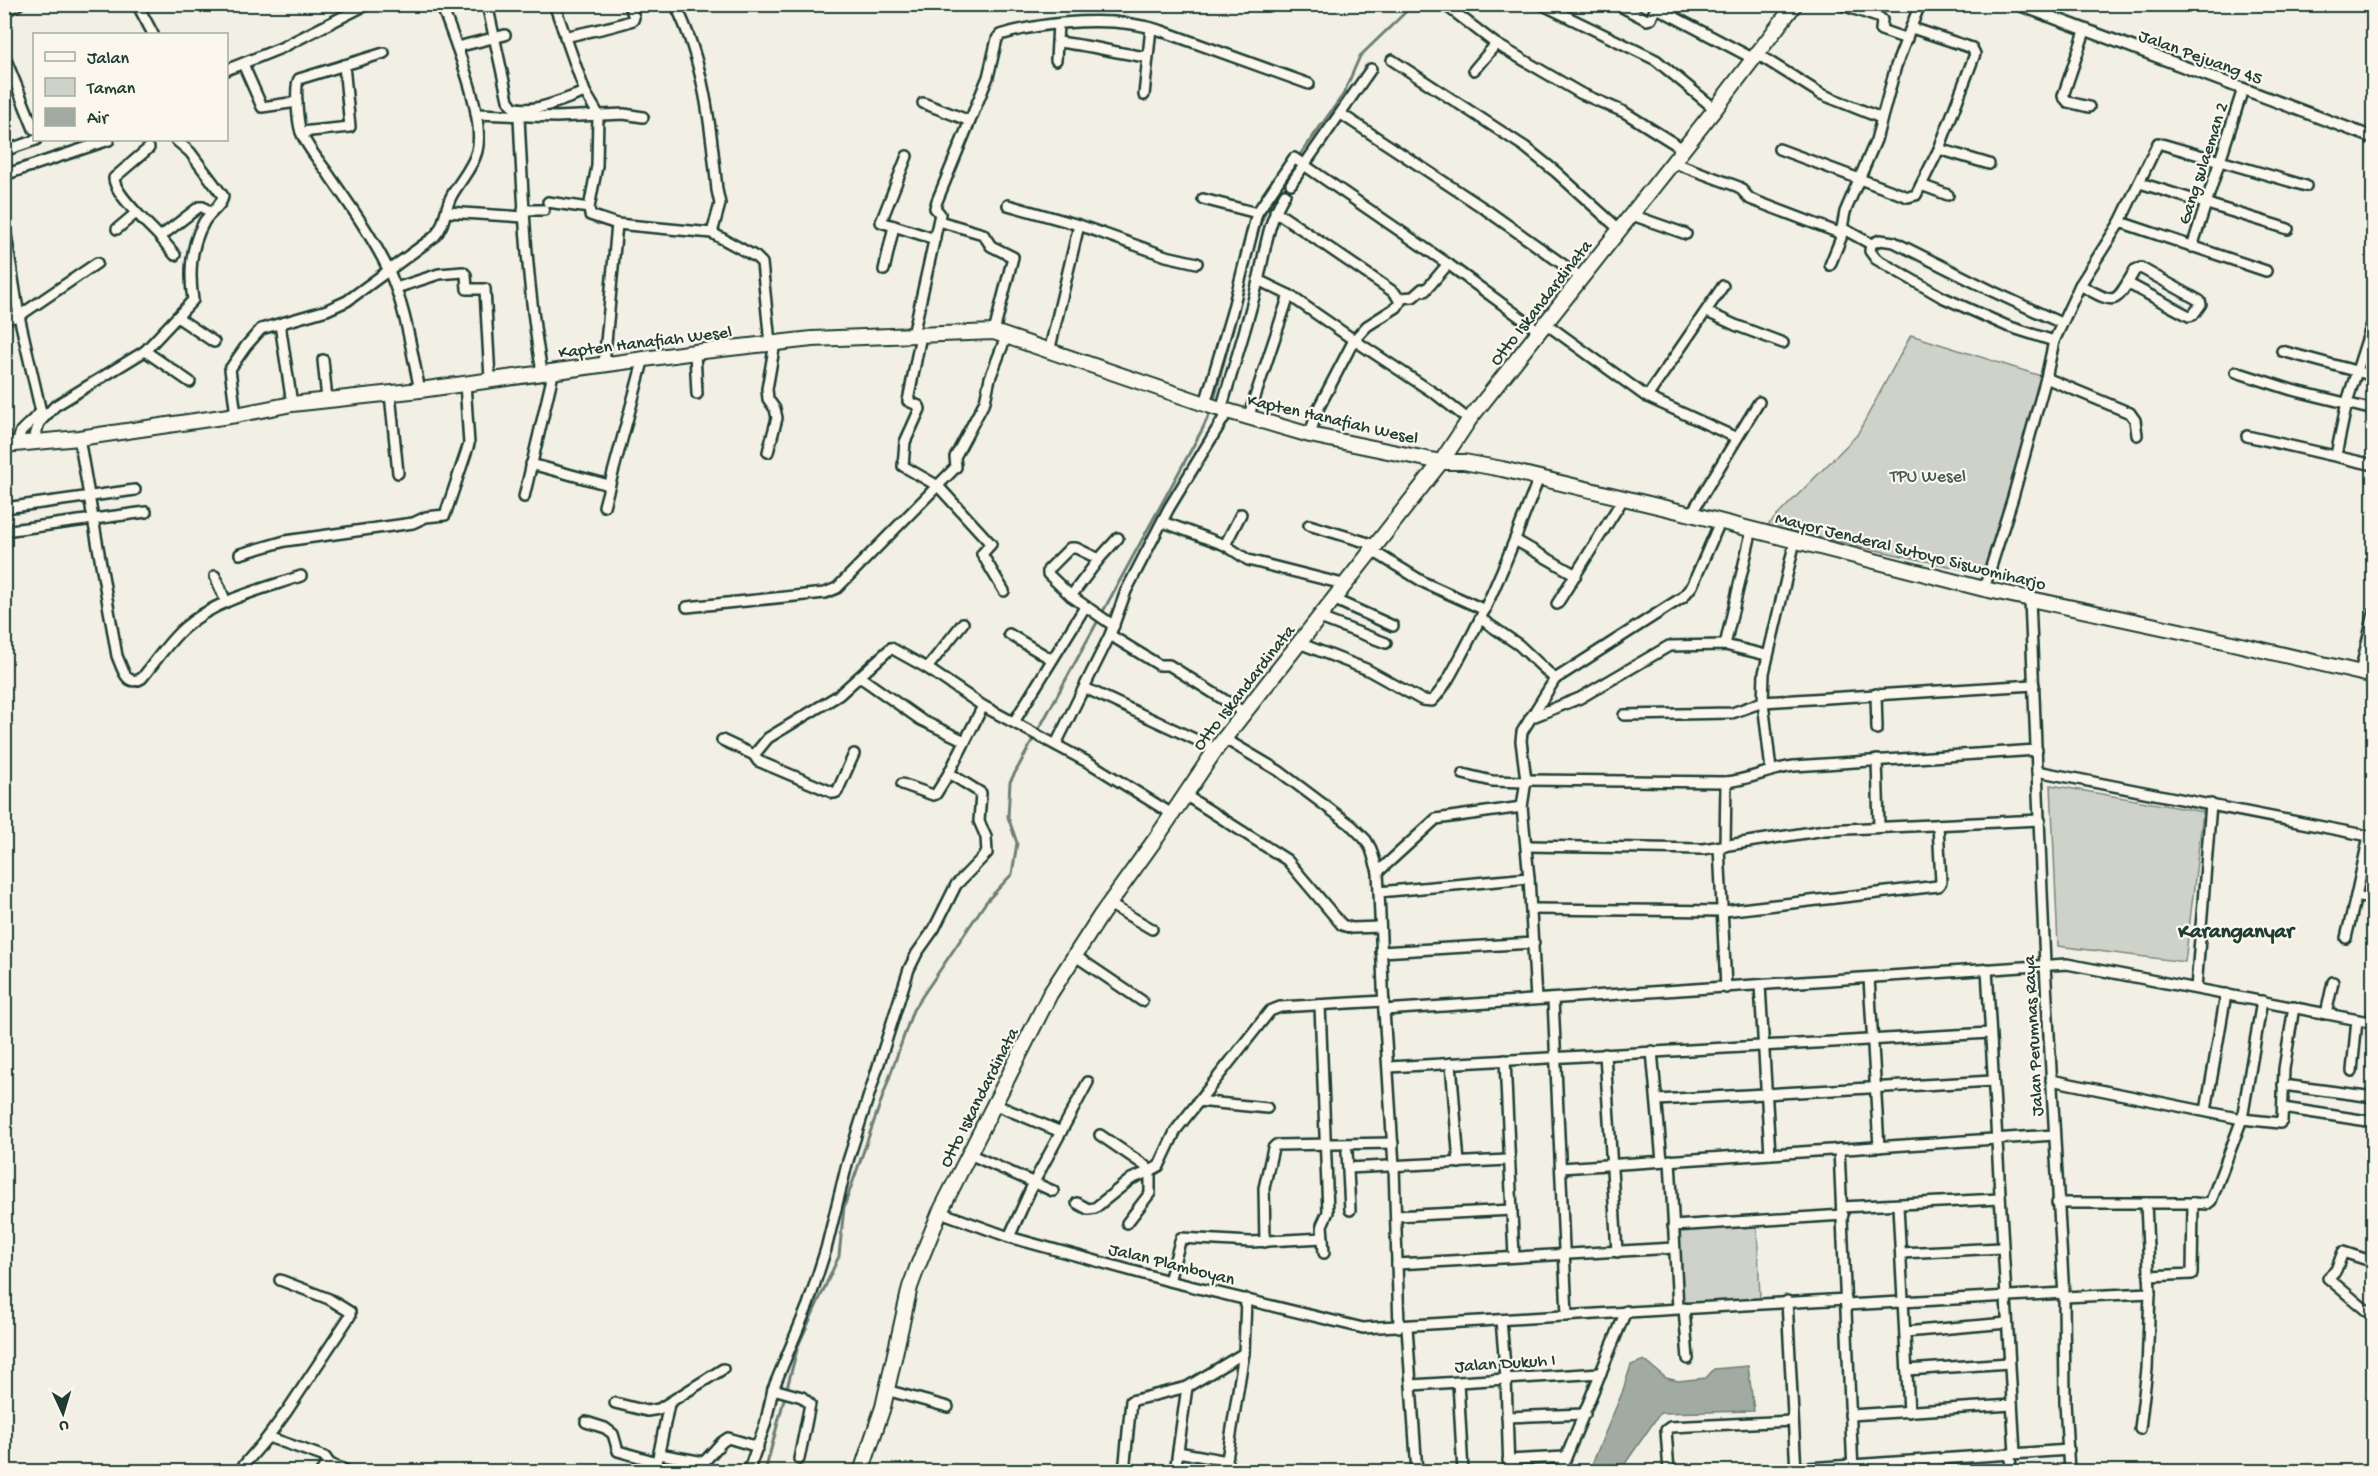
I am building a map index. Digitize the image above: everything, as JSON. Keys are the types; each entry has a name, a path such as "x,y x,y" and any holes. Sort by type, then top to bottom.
{"main road":[{"name":"Otto Iskandardinata","path":"861,1472 883,1407 910,1287 940,1212 1050,994 1074,955 1216,749 1441,462 1469,420 1716,109 1795,4"},
{"name":"Kapten Hanafiah Wesel","path":"11,445 79,438 327,399 390,394 644,358 773,343 835,337 1000,335 1248,418 1310,435 1441,462"},
{"name":"Mayor Jenderal Sutoyo Siswomiharjo","path":"1441,462 1464,462 1691,514 1984,589 2367,675"}],"street":[{"path":"4,12 20,4"},
{"path":"137,4 152,33"},
{"path":"228,69 281,48 368,4"},
{"path":"236,415 230,377 231,366 261,329 347,302 438,233 450,199 475,159 479,132 471,92 441,4"},
{"path":"488,4 508,100 513,107 542,106 585,92"},
{"path":"555,4 585,92 597,114 597,166 589,208 592,217 617,224 711,233 756,257 762,263 773,343 767,389 768,399 775,409 777,418 768,452"},
{"path":"565,38 608,26 616,27 634,20 629,4"},
{"path":"675,4 691,42 710,123 720,200 711,233"},
{"path":"1444,4 1496,44 1581,93 1624,112 1683,149"},
{"path":"1541,4 1656,60 1716,109"},
{"path":"1616,4 1647,20 1651,19 1655,10 1659,9 1755,56 1821,94 1881,118"},
{"path":"1839,4 1880,18 1881,30 1907,39"},
{"path":"1830,265 1842,231 1845,212 1876,140 1896,66 1920,4"},
{"name":"Jalan Pejuang 45","path":"2017,4 2373,138"},
{"path":"2047,16 2054,4"},
{"path":"1004,591 982,555 991,544 938,486 903,466 905,442 920,409 919,406 908,401 917,335 940,214 935,208 988,77 998,37 1058,24 1119,23 1151,28 1309,84"},
{"path":"1056,60 1058,24"},
{"path":"1144,95 1146,57 1151,28"},
{"path":"1779,149 1908,197 1916,195 1939,149 1975,57 1972,48 1912,28"},
{"path":"2085,31 2063,96 2068,102 2089,107"},
{"path":"457,47 504,36"},
{"path":"1058,42 1088,45 1146,57"},
{"path":"1474,70 1496,44"},
{"path":"384,53 298,80 296,84 297,102 301,132 366,228 389,271 405,316 408,340 420,390"},
{"path":"4,55 33,127"},
{"path":"1392,60 1525,147 1620,230"},
{"path":"243,64 262,107 297,102"},
{"path":"301,132 350,127 344,65"},
{"path":"1052,742 1085,687 1112,631 1126,591 1163,522 1216,408 1258,280 1271,207 1299,162 1341,114 1371,69"},
{"name":"Gang sulaeman 2","path":"2192,247 2243,89"},
{"path":"923,103 970,121"},
{"path":"475,111 519,117 597,114 643,117"},
{"path":"1341,114 1485,209 1582,278"},
{"path":"519,117 523,214 533,316 548,371 524,497"},
{"path":"4,151 33,141"},
{"path":"4,175 106,141"},
{"path":"33,442 39,423 54,406 145,351 193,300 190,280 195,245 211,213 222,202 222,195 190,152 177,141"},
{"path":"1984,589 2013,497 2054,341 2061,323 2080,285 2120,222 2158,143 2306,186"},
{"path":"149,148 113,180 136,213 175,255"},
{"path":"1939,149 1989,164"},
{"path":"906,156 881,220 882,223 935,239"},
{"path":"1291,184 1299,162"},
{"path":"1299,162 1647,397 1737,438"},
{"path":"1672,162 1739,187 1750,199 1842,231 1871,244 1880,240 1894,242 2061,323"},
{"path":"2140,183 2288,229"},
{"path":"1921,185 1948,195"},
{"path":"1203,199 1257,213 1271,207 1285,194"},
{"path":"447,212 523,214 546,206 589,208"},
{"path":"1008,206 1079,225 1166,256 1197,263"},
{"path":"160,237 199,207 211,213"},
{"path":"1271,207 1400,298 1413,297 1422,289 1425,291 1448,264"},
{"path":"117,229 136,213"},
{"path":"1216,408 1232,312 1257,213"},
{"path":"1632,215 1686,234"},
{"path":"687,607 834,591 956,467 955,457 985,401 1000,335 1013,257 991,246 983,234 939,221"},
{"path":"4,222 8,272 41,412 21,431 11,445"},
{"path":"2120,222 2266,271"},
{"path":"604,364 617,224"},
{"path":"1049,352 1079,225"},
{"path":"884,270 894,226"},
{"path":"1871,244 1870,251 1876,259 1942,297 2007,326 2054,341"},
{"path":"4,319 19,316 97,263"},
{"path":"2080,285 2108,300 2120,296 2127,283 2135,270 2141,268 2200,301 2201,304 2193,315 2189,316 2127,283"},
{"path":"396,288 439,274 463,272 466,275 467,289 485,289 490,379"},
{"path":"1258,280 1289,296 1437,395 1469,420"},
{"path":"1647,397 1723,286"},
{"path":"1248,418 1289,296"},
{"path":"1310,435 1317,411 1354,340 1367,326 1399,305 1400,298"},
{"path":"1707,312 1783,343"},
{"path":"177,317 214,342"},
{"path":"2336,455 2347,402 2356,371 2369,344 2373,318"},
{"path":"280,324 292,404"},
{"path":"145,351 190,382"},
{"path":"2282,351 2373,376"},
{"path":"695,352 697,393"},
{"path":"604,506 644,358"},
{"path":"323,360 327,399"},
{"path":"2236,372 2292,390 2373,410"},
{"path":"2046,378 2130,412 2135,420 2137,435"},
{"path":"240,554 285,541 413,523 445,515 469,444 465,383"},
{"path":"390,394 398,473"},
{"path":"1691,514 1759,402"},
{"path":"2247,436 2373,465"},
{"path":"79,438 117,656 128,679 136,681 142,678 185,627 226,602 302,576"},
{"path":"531,464 609,485"},
{"path":"1299,643 1366,669 1422,700 1430,702 1448,681 1483,614 1538,480"},
{"path":"5,508 135,490"},
{"path":"1557,604 1623,499"},
{"path":"4,531 146,512"},
{"path":"1225,545 1241,514"},
{"path":"1163,522 1225,545 1248,560 1343,585"},
{"path":"1536,999 1532,909 1522,807 1526,781 1521,736 1555,679 1683,597 1692,586 1719,522"},
{"path":"1309,525 1373,547 1425,583 1483,614 1555,679"},
{"path":"1725,645 1752,530"},
{"path":"1071,596 1118,538"},
{"path":"1515,540 1576,575"},
{"path":"1771,770 1763,702 1764,673 1795,541"},
{"path":"1099,559 1073,547 1048,570 1048,576 1089,610 1104,619 1112,631 1159,665 1169,665 1245,713"},
{"path":"214,576 226,602"},
{"name":"Jalan Perumnas Raya","path":"2030,598 2045,965 2064,1295 2065,1402 2069,1472"},
{"path":"1333,599 1393,626"},
{"path":"1014,722 1051,659 1089,610"},
{"path":"2367,675 2373,614"},
{"path":"1320,618 1386,643"},
{"path":"927,668 963,623"},
{"path":"1009,634 1051,659"},
{"path":"1530,718 1599,688 1666,647 1725,645 1766,658"},
{"path":"754,755 768,738 828,704 891,648 927,668 983,706 1052,742 1173,813"},
{"path":"860,677 921,720 965,741"},
{"path":"1624,715 1732,713 1763,702 2034,685"},
{"path":"1085,687 1216,749"},
{"path":"1876,694 1877,729"},
{"path":"902,784 933,795 936,794 983,706"},
{"path":"1226,738 1279,771 1351,825 1366,840 1378,872 1393,1143 1397,1264 1412,1385 1417,1472"},
{"path":"722,740 754,755 758,761 834,793 837,792 854,754"},
{"path":"1463,774 1492,781 1726,782 1743,780 1771,770 1794,766 2037,750"},
{"path":"1877,760 1879,826"},
{"path":"2037,771 2371,837 2346,938"},
{"path":"748,1472 826,1249 846,1164 909,969 934,929 960,879 984,858 987,849 986,837 979,821 981,793 949,773"},
{"path":"1726,782 1722,847 1726,988"},
{"path":"1185,795 1287,860 1342,925 1352,928 1380,927"},
{"path":"2196,988 2211,804"},
{"path":"1378,872 1436,819 1522,807"},
{"path":"1527,846 1683,849 1722,847 1825,830 2040,820"},
{"path":"1532,909 1724,911 1938,886 1941,882 1938,825"},
{"path":"1379,892 1529,878"},
{"path":"2356,896 2373,900"},
{"path":"1109,904 1152,928"},
{"path":"1381,952 1534,943"},
{"path":"1074,955 1142,1001"},
{"path":"1077,1203 1093,1209 1131,1179 1150,1171 1161,1163 1172,1136 1198,1101 1270,1011 1280,1006 1384,1006 1553,999 2067,964 2372,1023 2373,1010"},
{"path":"1986,969 2012,1406 2011,1472"},
{"path":"1869,978 1879,1147"},
{"path":"2326,1014 2333,982"},
{"path":"1760,985 1770,1154"},
{"path":"2206,1111 2226,994"},
{"path":"1553,999 1567,1316"},
{"path":"2058,1203 2207,1204 2211,1201 2242,1119 2262,1001"},
{"path":"1320,1005 1328,1212 1323,1222 1324,1253"},
{"path":"2051,1080 2242,1119 2280,1124 2283,1108 2284,1069 2294,1007"},
{"path":"2352,1071 2357,1020"},
{"path":"1389,1067 1990,1033"},
{"path":"1652,1051 1688,1359"},
{"path":"1605,1054 1617,1252"},
{"path":"1505,1060 1514,1257"},
{"path":"1451,1063 1459,1163"},
{"path":"1657,1100 1993,1081"},
{"path":"1009,1237 1034,1182 1088,1082"},
{"path":"2283,1084 2373,1097"},
{"path":"1198,1101 1267,1108"},
{"path":"996,1105 1061,1132"},
{"path":"2283,1108 2373,1122"},
{"path":"1100,1135 1150,1171 1150,1193 1127,1223"},
{"path":"1561,1168 2054,1135"},
{"path":"1265,1242 1264,1188 1273,1148 1276,1144 1393,1143"},
{"path":"1839,1149 1852,1468"},
{"path":"1347,1151 1350,1210"},
{"path":"969,1154 1053,1191"},
{"path":"1348,1168 1509,1160"},
{"path":"1673,1226 1999,1199"},
{"path":"2140,1429 2147,1369 2150,1293 2146,1203"},
{"path":"2149,1276 2192,1274 2193,1203"},
{"path":"1898,1206 1909,1412"},
{"path":"1396,1216 1512,1210"},
{"name":"Jalan Plamboyan","path":"940,1212 1009,1237 1170,1281 1363,1328 1787,1301 1904,1302 2004,1296 2150,1293"},
{"path":"1170,1281 1181,1238 1265,1242 1323,1238"},
{"path":"1397,1264 1674,1248"},
{"path":"1901,1253 2001,1248"},
{"path":"2373,1262 2343,1252 2336,1270 2328,1278 2373,1317"},
{"path":"242,1471 351,1316 350,1312 329,1299 280,1280"},
{"path":"1225,1472 1244,1353 1246,1299"},
{"path":"1787,1301 1796,1470"},
{"path":"1560,1472 1626,1311"},
{"path":"1501,1320 1506,1378 1509,1472"},
{"path":"1905,1332 2007,1323"},
{"path":"1124,1472 1131,1401 1187,1387 1244,1353"},
{"path":"1907,1370 2009,1364"},
{"path":"615,1403 647,1411 659,1408 723,1369"},
{"name":"Jalan Dukuh I","path":"1412,1385 1601,1373"},
{"path":"1458,1382 1463,1472"},
{"path":"1175,1472 1187,1387"},
{"path":"886,1390 948,1407"},
{"path":"777,1391 802,1397 810,1404 799,1459"},
{"path":"657,1463 669,1404"},
{"path":"1850,1415 2012,1406"},
{"path":"1507,1418 1585,1414"},
{"path":"1669,1472 1666,1430 1670,1427 1793,1421"},
{"path":"586,1422 605,1428 613,1434 616,1450 657,1463 703,1462 722,1442 729,1438 758,1447"},
{"path":"268,1437 325,1457 330,1464 350,1472"},
{"path":"1748,1472 1852,1468 2068,1450"},
{"path":"1178,1452 1227,1461"},
{"path":"1508,1460 1566,1457"},
{"path":"321,1472 330,1464"}],"green space":[{"name":"TPU Wesel","path":"1911,335 2041,376 1985,574 1767,526 1857,435"},
{"path":"2051,785 2203,812 2185,962 2058,946"},
{"path":"1757,1225 1760,1299 1680,1303 1676,1228"},
{"path":"1524,1463 1555,1465 1553,1471 1521,1472"}],"water":[{"path":"1644,1360 1666,1378 1678,1381 1706,1378 1714,1369 1748,1366 1754,1411 1660,1413 1620,1471 1589,1471 1622,1393 1631,1365"}],"waterway":[{"path":"1297,159 1343,95 1360,56 1414,4"},
{"path":"1213,404 1258,230 1269,202"},
{"path":"765,1472 798,1346 839,1256 844,1207 913,1010 986,902 1012,874 1017,843 1008,817 1010,782 1211,410"}],"district":[{"name":"Karanganyar","path":"2236,930"}]}
